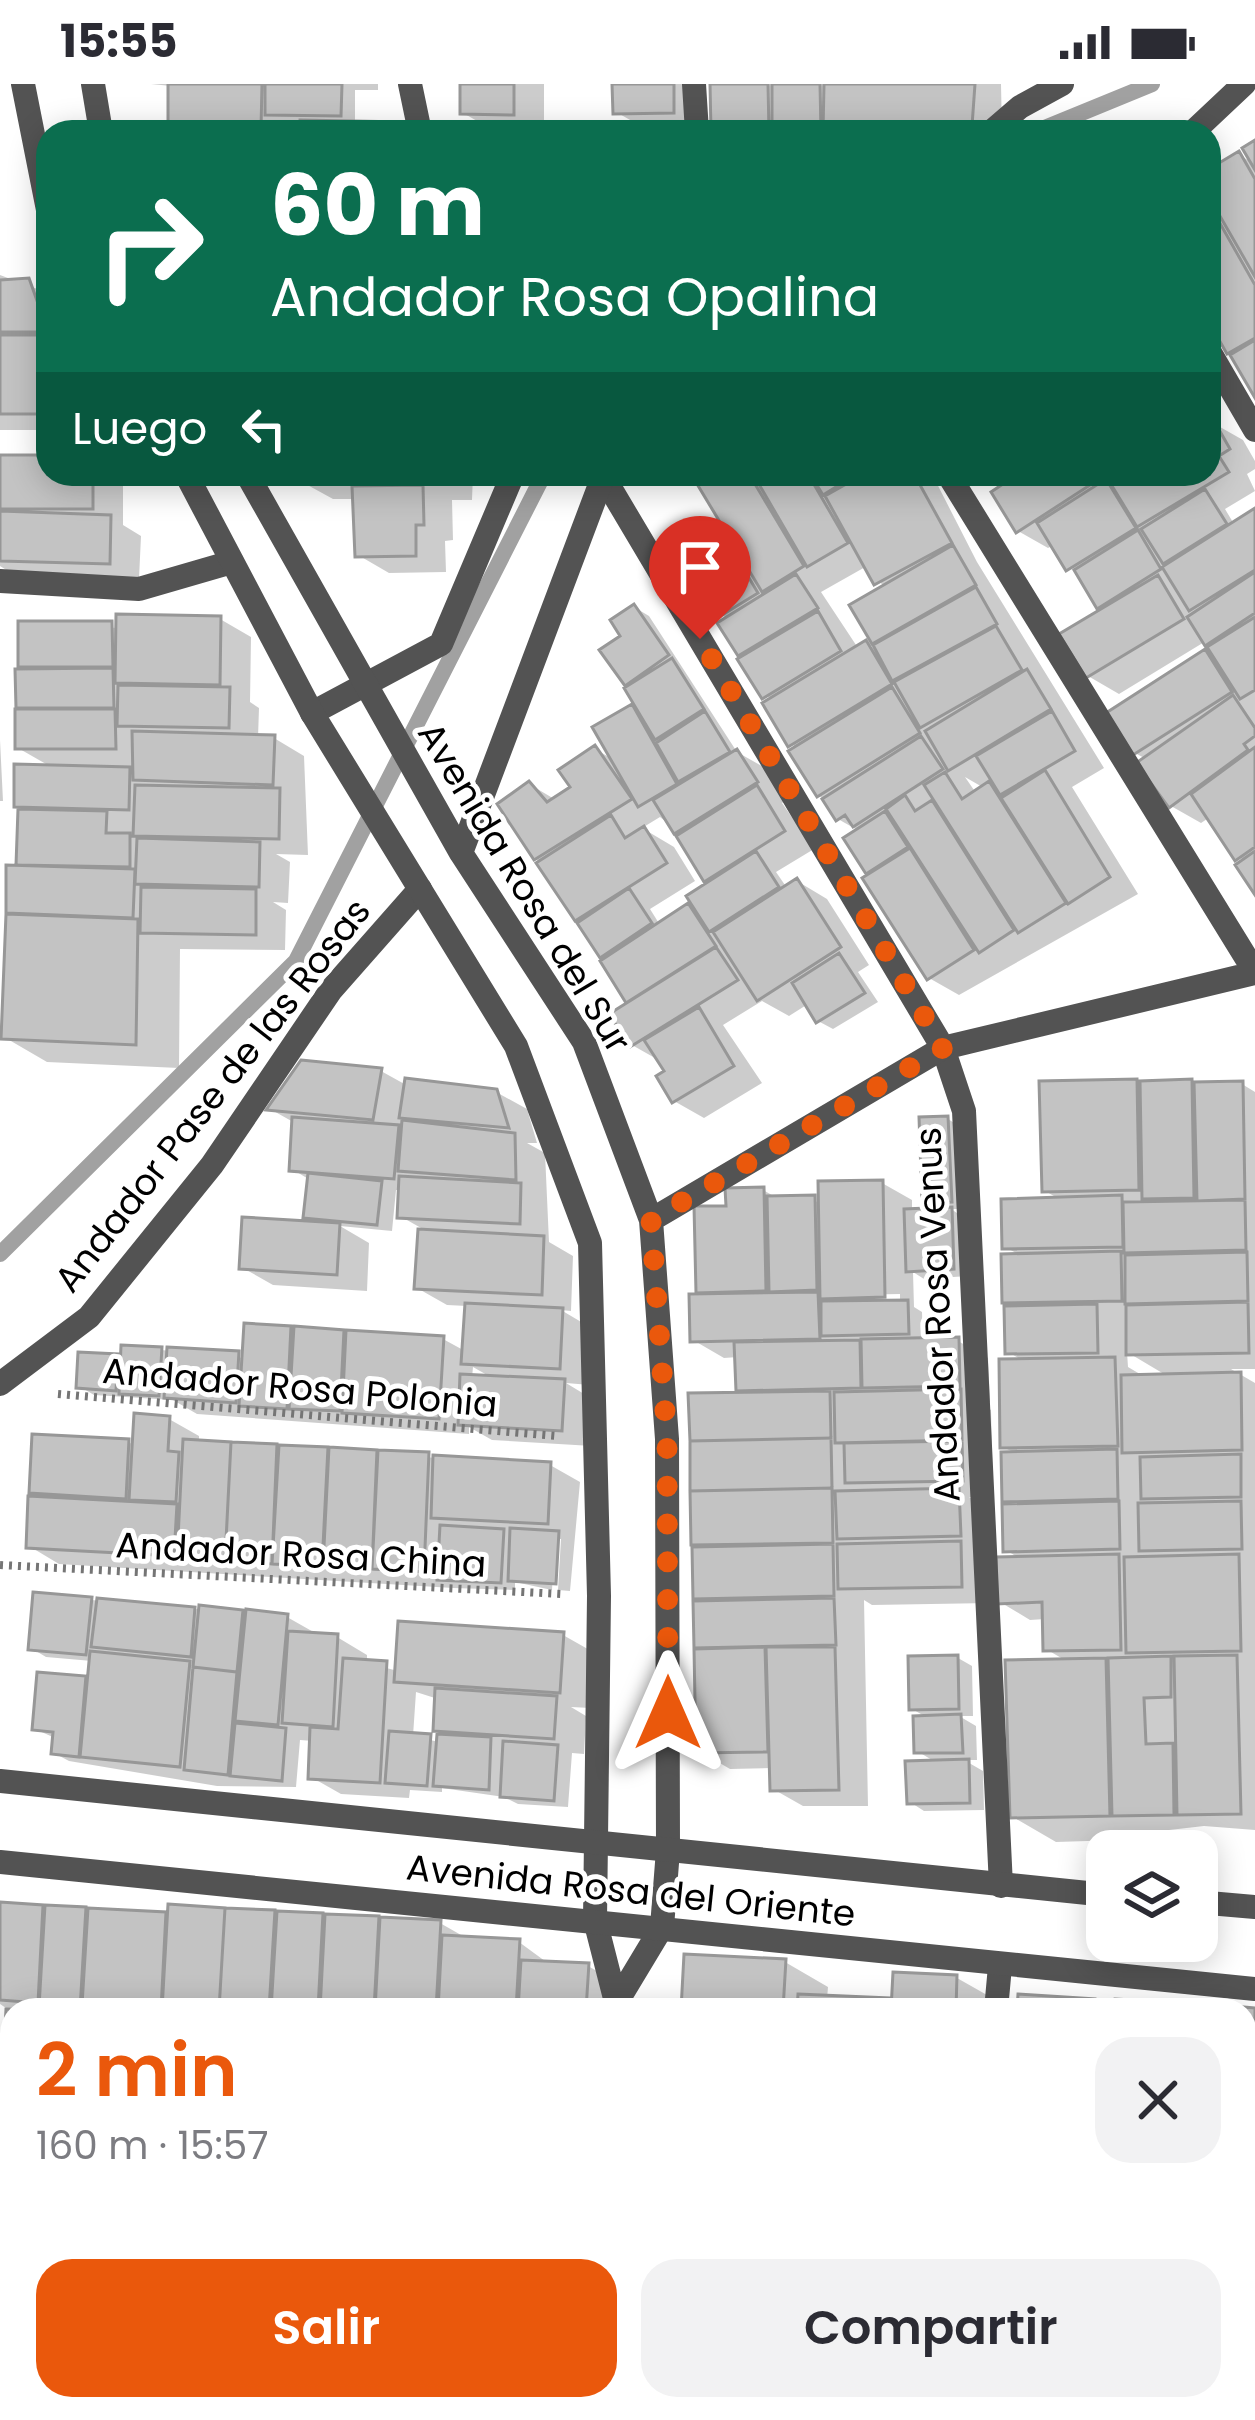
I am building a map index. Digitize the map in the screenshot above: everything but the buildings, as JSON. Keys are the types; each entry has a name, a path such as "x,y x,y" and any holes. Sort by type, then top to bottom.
{"street":[{"path":"23,84 36,149"},
{"path":"93,84 99,120"},
{"path":"410,84 417,120"},
{"path":"694,84 696,120"},
{"path":"1005,84 1022,111"},
{"path":"1009,120 1062,84"},
{"path":"1206,120 1244,84"},
{"path":"1221,372 1255,430"},
{"name":"Avenida Rosa del Sur","path":"192,486 311,713 516,1046 590,1243 599,1596 595,1920 616,1998"},
{"name":"Avenida Rosa del Sur","path":"254,486 461,854 584,1042 651,1220 667,1439 668,1850 662,1928 622,1998"},
{"path":"311,713 372,698 441,644 508,486"},
{"path":"461,854 600,486"},
{"name":"Andador Rosa Venus","path":"611,486 943,1048 964,1111 1001,1886"},
{"path":"651,1220 943,1048 1255,972 955,486"},
{"path":"0,581 139,589 232,562"},
{"name":"Andador Pase de las Rosas","path":"0,1384 88,1317 212,1165 331,991 420,889"},
{"name":"Avenida Rosa del Oriente","path":"0,1781 1086,1893"},
{"name":"Avenida Rosa del Oriente","path":"0,1862 1255,1989"},
{"path":"1218,1904 1255,1907"},
{"path":"997,1998 1000,1966"}],"path":[{"name":"Andador Rosa Polonia","path":"48,1393 595,1439"},
{"name":"Andador Rosa China","path":"0,1565 599,1596"}],"waterway":[{"path":"1064,120 1152,84"},
{"path":"0,1254 296,961 538,486"}],"route":[{"path":"668,1713 667,1439 651,1220 943,1048 700,639"}]}
